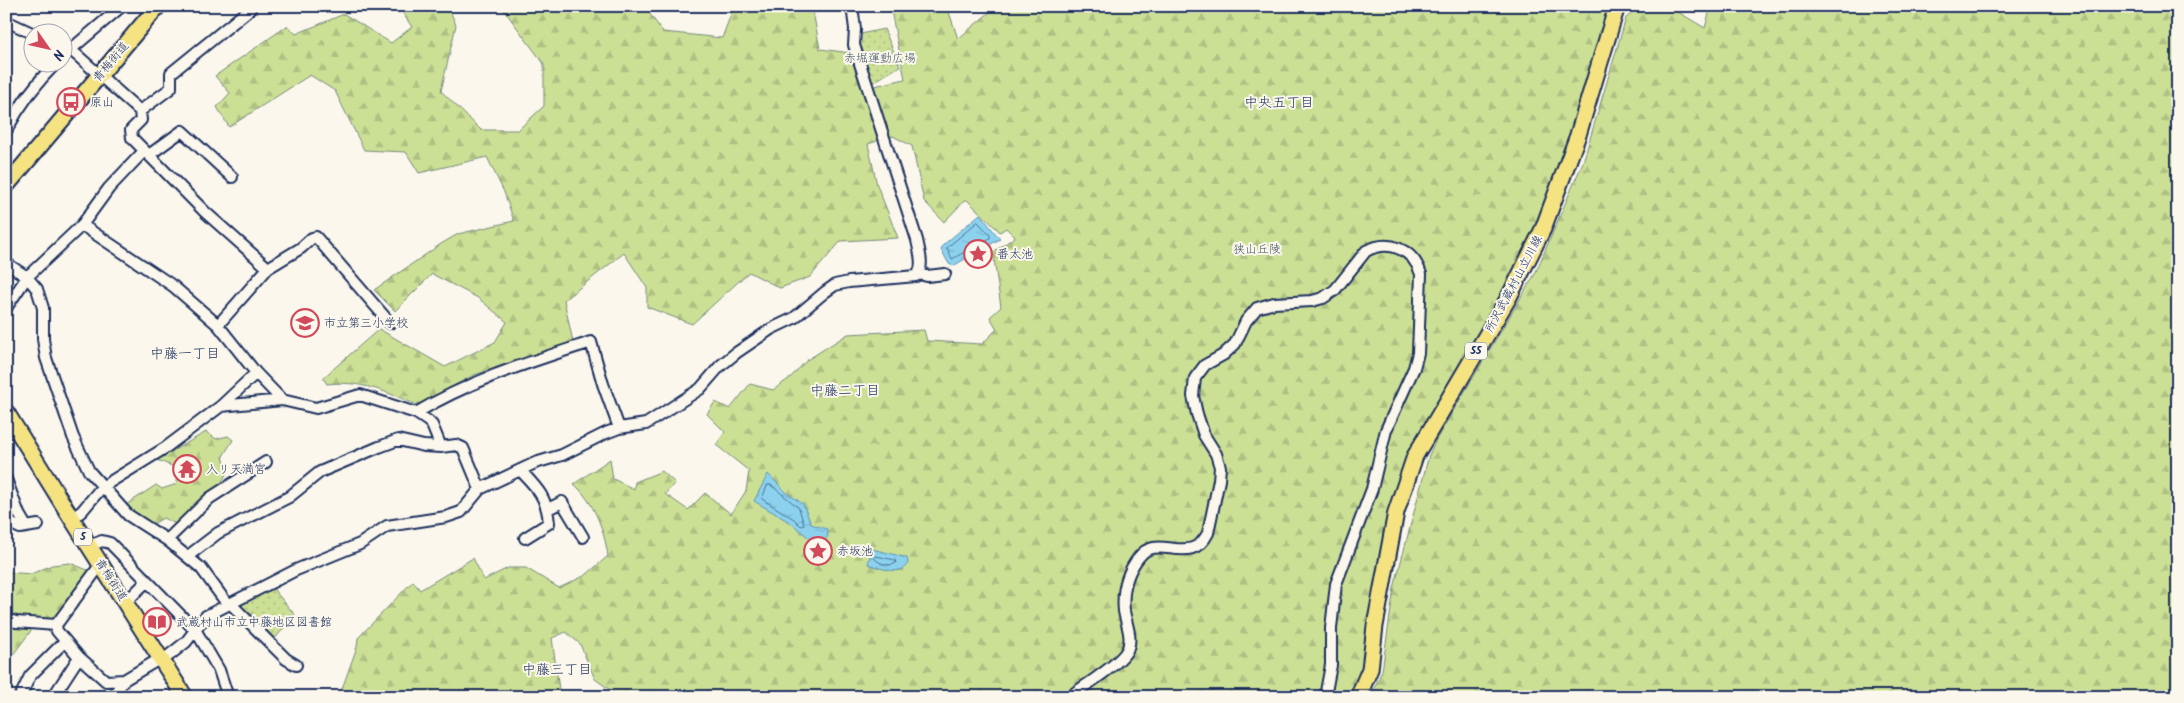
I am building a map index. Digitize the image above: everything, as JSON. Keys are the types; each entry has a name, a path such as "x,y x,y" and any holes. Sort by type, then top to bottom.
{"main road":[{"name":"青梅街道","path":"6,186 158,6"},
{"name":"所沢武蔵村山立川線","path":"1358,697 1370,669 1374,626 1396,512 1414,456 1509,297 1543,229 1578,135 1617,6"},
{"name":"青梅街道","path":"6,412 185,697"}],"street":[{"path":"72,45 122,6"},
{"path":"140,111 171,88 171,73 250,9 247,6"},
{"path":"852,6 855,29 854,46 917,240 921,261 919,274"},
{"path":"6,21 22,28"},
{"path":"72,55 99,75 140,111 141,120 131,130 130,134 206,212 268,268"},
{"path":"6,131 47,72"},
{"path":"6,308 27,277 82,225 109,188 147,153 182,131 232,177"},
{"path":"82,225 173,286 218,324 256,373 282,400"},
{"path":"218,324 268,268 316,237 390,323"},
{"path":"1069,697 1112,665 1128,648 1130,639 1124,609 1124,588 1138,557 1145,551 1158,548 1194,548 1205,539 1208,532 1220,474 1218,460 1201,426 1193,396 1194,384 1200,371 1229,350 1239,337 1246,321 1257,308 1268,304 1312,301 1323,298 1334,290 1366,252 1373,248 1391,246 1409,254 1417,263 1421,274 1418,352 1411,379 1383,440 1372,488 1336,584 1331,628 1329,680 1324,697"},
{"path":"6,263 27,277 37,289 43,308 43,339 46,358 61,404 89,472 128,515 188,556 217,587 230,605 290,663"},
{"path":"113,697 124,680 156,661 162,660 186,642 206,616 296,570 360,544 387,526 446,517 461,512 480,489 520,470 562,455 620,428 646,424 700,389 731,357 771,329 794,318 835,285 849,282 913,277 919,274 927,276 945,274"},
{"path":"416,413 447,394 504,371 591,342 602,384 620,428"},
{"path":"72,519 102,487 165,448 221,406 256,373"},
{"path":"221,406 282,400 316,408 360,395 416,413 432,425 441,447"},
{"path":"188,556 218,533 289,496 320,472 398,440 441,447 456,446 463,448 480,489"},
{"path":"167,540 210,498 266,462"},
{"path":"520,470 542,494 548,509 549,523 526,538"},
{"path":"6,479 19,514 26,526"},
{"path":"548,509 562,502 583,537"},
{"path":"6,521 20,528 38,525"},
{"path":"89,546 102,541 110,543 196,631 219,670 228,697"},
{"path":"100,564 56,625 57,631 79,657 106,681 124,680"},
{"path":"125,603 147,581"},
{"path":"6,619 56,625"},
{"path":"20,697 30,676 65,641"},
{"path":"53,697 79,657"}],"green space":[{"name":"狭山丘陵","path":"398,6 448,6 456,25 441,91 481,130 518,130 544,106 544,64 501,6 644,6 663,32 722,38 734,6 812,6 820,49 851,53 870,87 905,79 890,6 947,6 958,39 997,6 1617,6 1543,229 1415,456 1358,697 705,697 698,691 685,697 620,697 595,679 580,644 566,632 552,638 560,697 339,697 357,647 358,638 413,581 420,590 473,558 484,580 508,568 526,568 559,588 586,575 608,556 604,536 597,517 587,499 574,484 610,459 613,479 634,489 635,482 662,471 675,483 665,494 688,510 705,493 731,514 746,491 749,471 716,445 725,432 707,414 715,402 730,409 750,384 773,390 790,378 807,360 848,334 924,330 927,341 982,344 997,329 990,317 1001,307 993,252 1015,237 1006,228 1000,232 966,199 944,222 924,201 912,146 893,136 868,144 877,185 898,238 841,241 810,277 780,288 749,272 692,324 647,307 647,288 624,253 564,300 573,342 474,375 417,405 362,385 327,384 323,378 379,329 445,367 495,342 507,322 478,298 432,274 395,311 374,290 458,234 514,221 504,192 487,157 419,173 406,152 364,150 335,91 310,75 229,127 217,107 230,93 215,76 287,26 296,34 344,14 391,43 412,27"},
{"path":"1668,6 1705,28 1711,6 2178,6 2178,697 1370,697 1382,671 1394,588 1429,455 1437,438 1535,274 1583,162 1626,18 1637,8"},
{"name":"赤堀運動広場","path":"884,29 900,66 872,83 856,35"},
{"path":"206,432 216,439 228,436 233,440 223,456 227,472 220,486 203,498 176,524 163,518 153,524 143,520 126,505 156,485 162,489 177,484 177,478 172,466 157,460"},
{"path":"70,563 90,571 53,621 39,620 9,660 6,659 6,633 14,617 6,615 6,572 31,574 52,565"},
{"path":"270,585 295,615 272,642 237,603"}],"water":[{"name":"番太池","path":"980,214 1000,239 953,266 949,264 941,250 943,245"},
{"name":"赤坂池","path":"768,474 787,493 803,504 811,524 827,529 828,536 824,542 809,538 791,523 754,501"},
{"name":"赤坂池","path":"872,549 907,558 908,563 905,567 895,571 868,564"}],"place":[{"name":"原山","path":"71,102"},
{"name":"番太池","path":"978,254"},
{"name":"市立第三小学校","path":"305,323"},
{"name":"入リ天満宮","path":"187,469"},
{"name":"赤坂池","path":"818,551"},
{"name":"武蔵村山市立中藤地区図書館","path":"157,622"}],"district":[{"name":"中央五丁目","path":"1279,103"},
{"name":"中藤一丁目","path":"185,354"},
{"name":"中藤二丁目","path":"845,391"},
{"name":"中藤三丁目","path":"557,670"}]}
